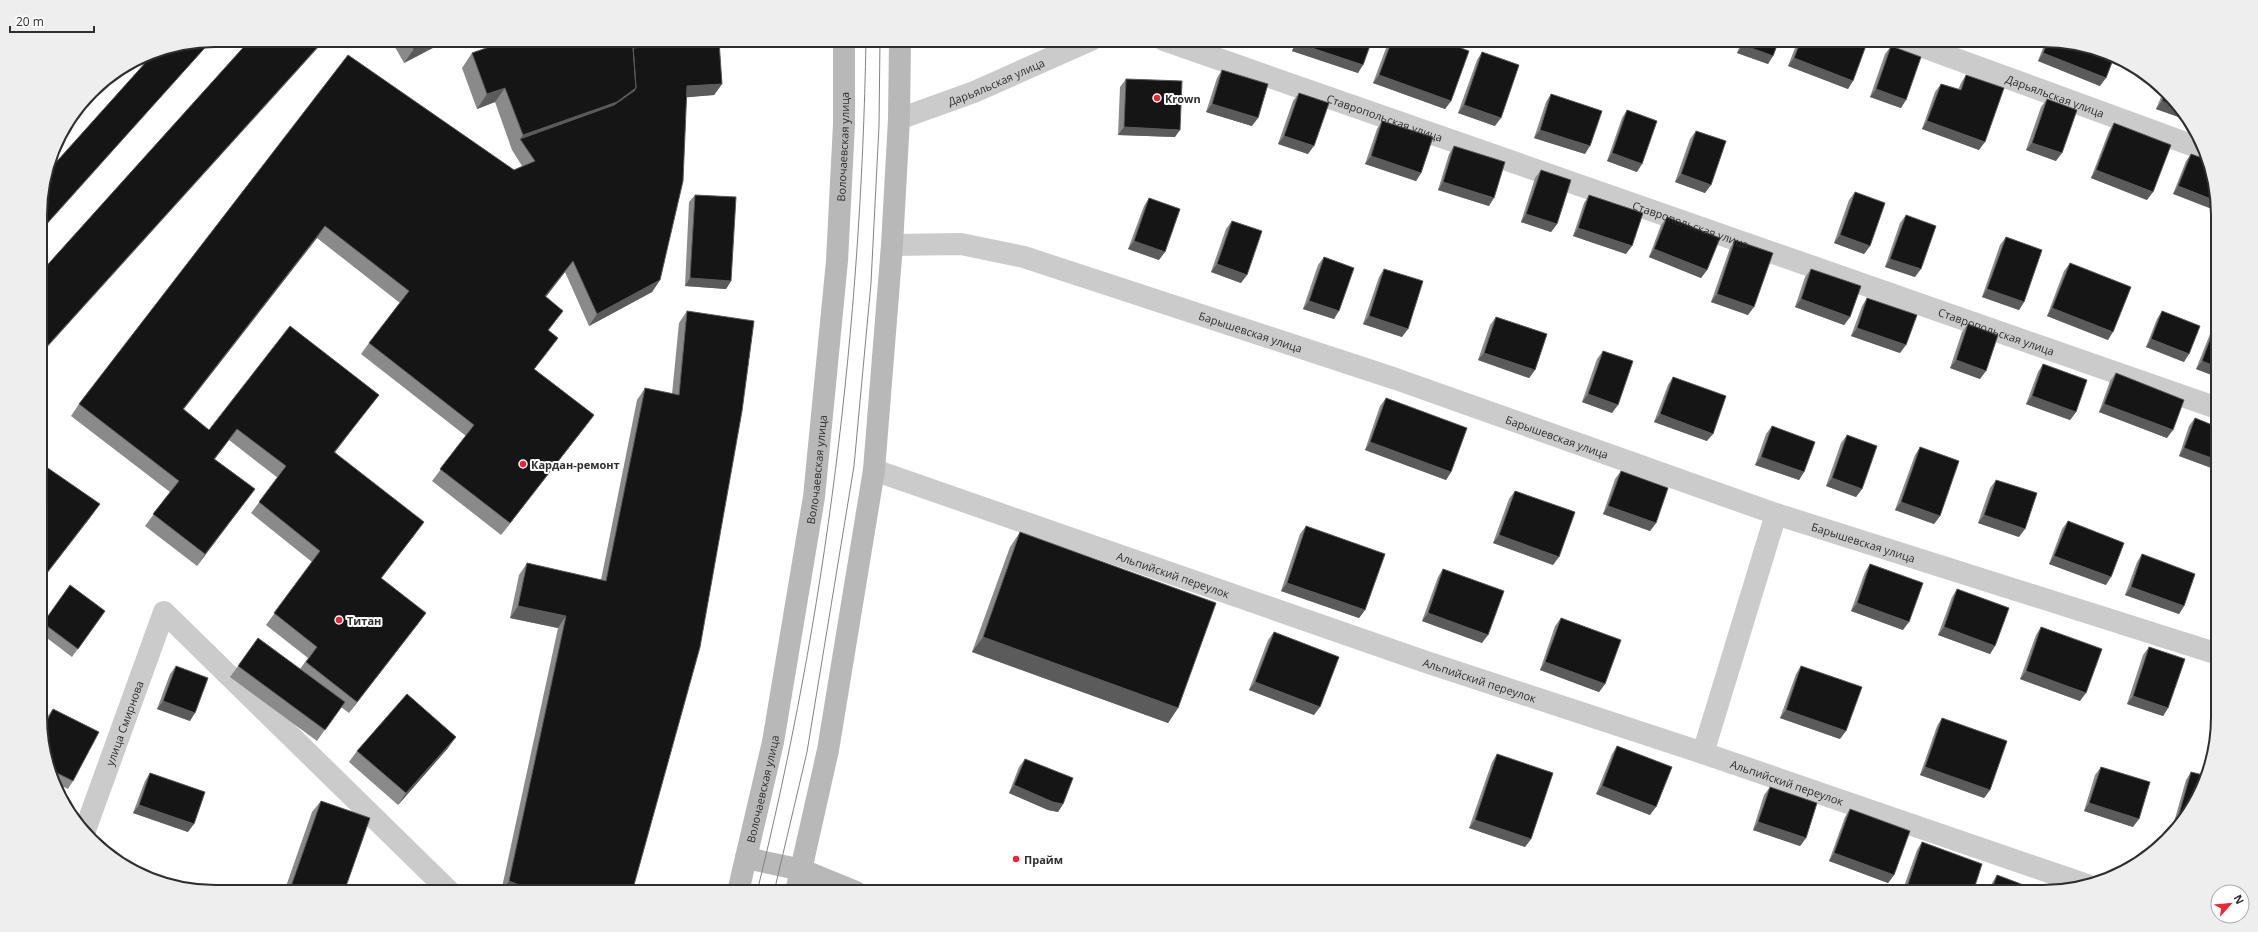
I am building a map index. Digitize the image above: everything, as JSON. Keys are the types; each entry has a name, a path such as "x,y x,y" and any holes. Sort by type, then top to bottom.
{"main road":[{"name":"Волочаевская улица","path":"740,885 773,742 814,497 837,261 844,124 844,47"},
{"path":"798,885 828,750 874,470 892,245 899,119 900,47"},
{"path":"746,858 802,870 839,885"}],"street":[{"name":"Дарьяльская улица","path":"899,119 974,92 1075,47"},
{"name":"Ставропольская улица","path":"1184,47 2211,406"},
{"name":"Дарьяльская улица","path":"1923,47 2197,147"},
{"name":"Барышевская улица","path":"892,245 962,244 1024,257 1396,379 1776,514 2211,652"},
{"name":"Альпийский переулок","path":"874,470 1419,660 1703,752 2077,882"},
{"path":"1703,752 1776,514"},
{"name":"улица Смирнова","path":"87,826 164,612 431,885"}],"building":[{"path":"206,47 47,223 48,193 55,163 147,61 182,50"},
{"path":"244,47 318,47 47,346 47,265"},
{"path":"489,47 633,47 636,88 617,102 523,135 505,88 487,94 472,53"},
{"path":"719,47 722,84 687,86 683,181 660,280 597,314 573,261 545,296 563,311 548,330 558,338 534,369 594,415 510,523 440,469 474,425 369,343 409,291 325,226 183,409 209,430 290,326 379,395 334,452 424,522 381,578 426,613 357,702 306,662 317,647 274,613 320,551 259,502 286,466 237,429 214,459 255,489 205,554 153,514 179,481 79,404 348,55 514,170 535,161 520,139 614,105 634,91 636,88 633,48"},
{"path":"1309,47 1369,47 1363,65"},
{"path":"1389,47 1458,47 1469,51 1451,101 1379,75"},
{"path":"1748,47 1776,47 1773,56"},
{"path":"1798,47 1865,47 1853,81 1794,58"},
{"path":"1891,47 1921,57 1906,100 1876,89"},
{"path":"2046,47 2065,48 2087,53 2112,62 2106,78 2043,53"},
{"path":"1482,52 1519,65 1501,118 1464,105"},
{"path":"1222,70 1268,84 1258,118 1212,104"},
{"path":"1966,75 2004,88 1985,142 1927,121 1941,84 1961,90"},
{"path":"1126,79 1182,81 1180,130 1124,127"},
{"path":"1299,93 1329,103 1314,146 1284,136"},
{"path":"1551,94 1602,111 1590,146 1540,130"},
{"path":"2163,98 2169,104 2162,101"},
{"path":"2047,99 2077,110 2062,153 2032,143"},
{"path":"1627,110 1657,121 1642,164 1612,153"},
{"path":"1382,121 1433,137 1421,173 1371,156"},
{"path":"2114,123 2171,145 2153,192 2096,170"},
{"path":"1696,131 1726,141 1711,185 1681,174"},
{"path":"1454,146 1505,162 1494,198 1443,182"},
{"path":"2191,154 2201,157 2208,182 2211,199 2178,186"},
{"path":"1541,170 1571,180 1557,224 1526,214"},
{"path":"1855,192 1885,203 1870,246 1840,235"},
{"path":"695,195 736,197 731,281 690,278"},
{"path":"1589,195 1643,213 1632,246 1578,228"},
{"path":"1149,198 1180,209 1165,252 1134,241"},
{"path":"1906,215 1936,226 1921,269 1890,259"},
{"path":"1667,217 1720,238 1707,270 1654,249"},
{"path":"1232,221 1262,231 1247,275 1217,264"},
{"path":"2006,237 2042,250 2024,302 1987,289"},
{"path":"1735,240 1773,253 1754,307 1717,294"},
{"path":"1324,257 1354,268 1339,311 1309,301"},
{"path":"2070,263 2131,287 2113,332 2052,308"},
{"path":"1384,269 1423,281 1408,329 1369,316"},
{"path":"1811,269 1861,286 1850,317 1801,299"},
{"path":"1867,298 1917,315 1906,345 1857,328"},
{"path":"687,311 754,321 742,411 700,647 634,885 519,885 509,881 566,616 518,606 527,563 606,581 645,388 679,395"},
{"path":"2162,311 2200,326 2189,354 2151,339"},
{"path":"1496,317 1547,334 1535,370 1484,353"},
{"path":"1968,324 1998,335 1986,371 1956,360"},
{"path":"2211,337 2211,365 2202,361"},
{"path":"1603,351 1633,361 1618,405 1588,394"},
{"path":"2043,364 2087,380 2076,412 2032,396"},
{"path":"2116,373 2184,400 2173,430 2104,404"},
{"path":"1673,377 1726,396 1713,434 1660,414"},
{"path":"1386,398 1467,428 1451,472 1370,442"},
{"path":"2195,418 2211,425 2211,458 2184,448"},
{"path":"1772,426 1815,442 1804,472 1761,457"},
{"path":"1847,435 1877,446 1862,489 1832,478"},
{"path":"1920,447 1959,461 1940,516 1901,502"},
{"path":"47,467 100,504 47,573"},
{"path":"1621,471 1668,488 1656,523 1608,506"},
{"path":"1996,480 2037,493 2025,529 1984,515"},
{"path":"1515,491 1575,512 1559,557 1499,535"},
{"path":"2068,521 2124,543 2111,577 2054,556"},
{"path":"1306,526 1385,554 1365,610 1287,583"},
{"path":"1020,532 1216,603 1178,708 983,637"},
{"path":"2142,554 2195,574 2184,606 2131,587"},
{"path":"1870,564 1923,583 1909,622 1857,603"},
{"path":"1443,569 1504,591 1488,635 1428,613"},
{"path":"70,585 105,611 78,649 47,626 47,617"},
{"path":"1957,589 2009,608 1995,646 1944,627"},
{"path":"1561,618 1621,640 1605,684 1545,662"},
{"path":"2041,627 2102,649 2086,693 2026,671"},
{"path":"1274,632 1339,657 1320,707 1255,682"},
{"path":"258,638 345,702 325,730 238,666"},
{"path":"2149,647 2185,659 2168,708 2133,696"},
{"path":"176,666 208,678 195,713 163,701"},
{"path":"1801,666 1862,687 1846,731 1786,710"},
{"path":"407,694 456,737 406,793 357,751"},
{"path":"53,709 99,732 73,781 57,773 50,750 47,720"},
{"path":"1942,718 2007,741 1990,790 1925,767"},
{"path":"1617,746 1672,767 1656,807 1602,786"},
{"path":"1497,754 1553,773 1531,839 1475,820"},
{"path":"1025,759 1073,778 1063,804 1053,802 1014,785"},
{"path":"2101,767 2150,782 2139,819 2089,803"},
{"path":"2191,772 2201,774 2194,792 2178,816"},
{"path":"150,773 205,792 194,824 139,805"},
{"path":"1770,787 1817,803 1806,838 1758,822"},
{"path":"321,801 370,818 346,885 291,885"},
{"path":"1850,809 1910,831 1894,875 1834,853"},
{"path":"1922,842 1982,864 1975,885 1908,885"},
{"path":"1997,875 2023,885 1993,885"}],"tram line":[{"path":"759,885 781,787 802,682 836,469 848,362 857,255 863,148 866,47"},
{"path":"776,885 807,752 854,466 871,283 879,126 880,47"}],"place":[{"name":"Krown","path":"1157,98"},
{"name":"Кардан-ремонт","path":"523,464"},
{"name":"Титан","path":"339,620"},
{"name":"Прайм","path":"1016,859"}]}
